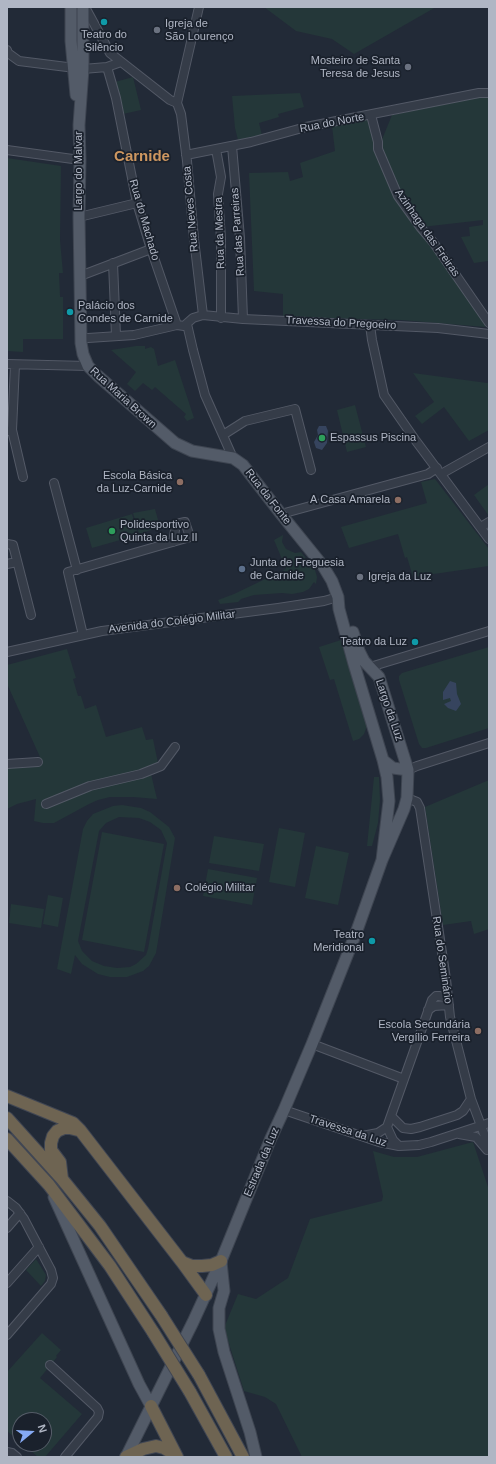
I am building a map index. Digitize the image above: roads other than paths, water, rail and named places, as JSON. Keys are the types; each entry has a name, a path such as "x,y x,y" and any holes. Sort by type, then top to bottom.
{"highway":[{"path":"7,1096 73,1123 80,1130 206,1294"},
{"path":"7,1118 62,1179 100,1226 161,1315 199,1375 243,1457"},
{"path":"62,1179 60,1162 51,1150 52,1136 57,1131 64,1128 80,1130"},
{"path":"7,1139 49,1185 110,1266 190,1392 226,1457"},
{"path":"182,1262 192,1266 202,1266 212,1265 221,1260"},
{"path":"151,1406 177,1456"},
{"path":"126,1457 143,1449 156,1446 164,1448 177,1456"}],"main road":[{"path":"71,7 78,69"},
{"path":"78,69 84,7"},
{"name":"Largo do Malvar","path":"78,69 81,343 83,354 88,366"},
{"name":"Rua Maria Brown","path":"88,366 175,443 192,451 233,458"},
{"name":"Rua da Fonte","path":"233,458 243,465 323,566 332,581 351,624 359,651 364,661 370,667"},
{"name":"Rua da Fonte","path":"338,597 339,609 360,684"},
{"path":"360,684 370,667"},
{"name":"Largo da Luz","path":"370,667 379,677 408,770"},
{"name":"Largo da Luz","path":"360,684 383,760"},
{"path":"383,760 392,768 408,770"},
{"name":"Estrada da Luz","path":"382,860 389,801 387,777 383,760"},
{"name":"Estrada da Luz","path":"126,1457 206,1294 268,1144 312,1044 356,933 382,860 404,809 407,798 408,770"},
{"path":"49,1185 139,1384 151,1406"},
{"path":"221,1260 224,1291 219,1308 219,1329 224,1352 250,1432 256,1457"}],"street":[{"path":"84,7 110,53 170,100 177,103 199,7"},
{"path":"7,50 8,53 19,61 78,69 107,67 121,62"},
{"name":"Rua do Machado","path":"107,67 116,98 137,202 151,249 183,325"},
{"name":"Rua do Norte","path":"186,155 232,146 306,127 478,93 489,93"},
{"name":"Rua Neves Costa","path":"177,103 181,114 203,316"},
{"name":"Azinhaga das Freiras","path":"371,115 378,142 378,149 398,196 433,242 489,323"},
{"name":"Rua das Parreiras","path":"232,146 240,238 243,319"},
{"name":"Rua da Mestra","path":"216,149 220,177 218,194 222,239 221,318"},
{"path":"7,150 80,160"},
{"path":"220,177 235,177"},
{"path":"79,217 137,202"},
{"path":"80,276 151,249"},
{"path":"113,263 116,336"},
{"name":"Travessa do Pregoeiro","path":"183,325 193,318 203,316 438,328 489,334"},
{"path":"370,324 384,395 489,538"},
{"path":"88,338 134,335 183,325"},
{"name":"Rua da Fonte","path":"183,325 205,395 233,458"},
{"path":"11,365 9,430 23,477"},
{"name":"Rua Maria Brown","path":"11,365 88,366"},
{"path":"223,435 244,421 295,409 311,470"},
{"path":"281,514 439,471 489,447"},
{"path":"54,483 77,570"},
{"path":"481,527 489,522"},
{"path":"84,635 68,572 173,542"},
{"path":"7,544 13,544 31,615"},
{"path":"7,564 17,562"},
{"name":"Avenida do Colégio Militar","path":"7,652 102,631 278,608 324,601 338,597"},
{"name":"Largo da Luz","path":"370,667 489,631"},
{"path":"408,770 489,743"},
{"path":"46,804 90,786 141,774 160,766 175,747"},
{"path":"7,764 38,762"},
{"name":"Rua do Seminário","path":"407,798 416,802 420,808 450,1017 471,1098 476,1112 486,1124 489,1146"},
{"path":"360,1136 378,1133 387,1127 432,1000 436,996 439,996 448,1002"},
{"path":"312,1044 404,1079"},
{"name":"Travessa da Luz","path":"391,1116 403,1128 411,1129 420,1127 457,1115 463,1111 471,1098"},
{"name":"Travessa da Luz","path":"284,1110 360,1136 389,1145 399,1146 419,1145 486,1124"},
{"path":"387,1127 393,1140 399,1146"},
{"path":"456,1134 467,1134 476,1137 489,1152"},
{"path":"7,1201 20,1213 39,1247 52,1274 53,1281 7,1335"},
{"path":"7,1228 20,1213"},
{"path":"7,1282 39,1247"},
{"path":"50,1366 97,1408 99,1412 98,1417 65,1457"},
{"path":"7,1452 12,1453 17,1457"}],"water":[{"name":"Espassus Piscina","path":"319,426 326,426 328,431 327,443 322,450 316,448 314,442 318,435 317,430"},
{"path":"450,681 456,683 457,694 461,704 456,711 448,708 444,704 451,701 450,698 443,700 443,692"}],"place":[{"name":"Teatro do Silêncio","path":"104,22"},
{"name":"Igreja de São Lourenço","path":"157,30"},
{"name":"Mosteiro de Santa Teresa de Jesus","path":"408,67"},
{"name":"Palácio dos Condes de Carnide","path":"70,312"},
{"name":"Espassus Piscina","path":"322,438"},
{"name":"Escola Básica da Luz-Carnide","path":"180,482"},
{"name":"A Casa Amarela","path":"398,500"},
{"name":"Polidesportivo Quinta da Luz II","path":"112,531"},
{"name":"Junta de Freguesia de Carnide","path":"242,569"},
{"name":"Igreja da Luz","path":"360,577"},
{"name":"Teatro da Luz","path":"415,642"},
{"name":"Colégio Militar","path":"177,888"},
{"name":"Teatro Meridional","path":"372,941"},
{"name":"Escola Secundária Vergílio Ferreira","path":"478,1031"}],"district":[{"name":"Carnide","path":"142,157"}]}
